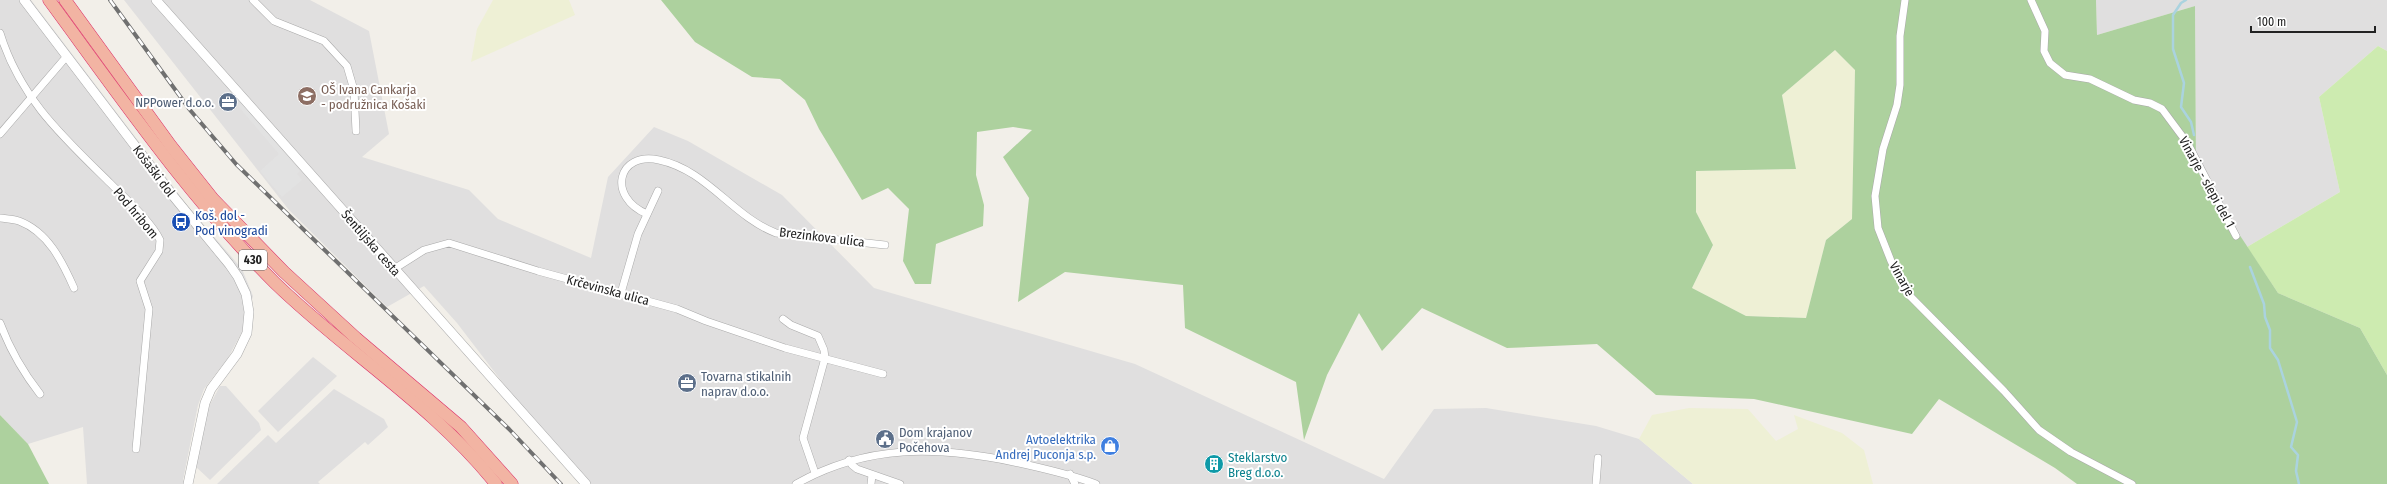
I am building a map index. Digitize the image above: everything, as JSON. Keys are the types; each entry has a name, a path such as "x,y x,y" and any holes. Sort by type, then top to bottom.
{"highway":[{"name":"430","path":"49,0 161,153 238,245 277,284 435,421 496,484"},
{"name":"430","path":"65,0 148,115 213,199 289,277 356,338 461,427 512,484"}],"street":[{"name":"Košaški dol","path":"24,0 174,197 229,264 238,277 246,294 250,312 247,333 236,354 211,389 204,403 188,484"},
{"name":"Šentiljska cesta","path":"156,0 586,484"},
{"path":"253,0 274,21 324,41 347,66 354,90 356,131"},
{"name":"Vinarje","path":"1905,0 1900,36 1900,85 1897,105 1883,149 1875,196 1878,228 1891,261 1907,293 2004,391 2039,430 2070,452 2132,484"},
{"name":"Vinarje - slepi del 1","path":"2031,0 2045,31 2044,51 2050,63 2065,76 2090,79 2123,95 2150,103 2162,109 2188,144 2236,236"},
{"path":"0,33 14,69 30,98"},
{"path":"0,134 66,56"},
{"name":"Pod hribom","path":"30,98 66,140 126,199 160,240 159,251 140,281 149,309 136,450"},
{"name":"Brezinkova ulica","path":"647,214 636,210 627,200 622,191 622,178 629,166 640,159 658,160 703,180 762,227 776,233 885,245"},
{"path":"621,293 630,256 658,191"},
{"path":"1,220 19,221 49,243 61,258 74,288"},
{"name":"Krčevinska ulica","path":"394,269 424,250 449,243 538,271 677,309 706,321 772,344 883,374"},
{"path":"783,319 791,325 818,336 824,350 825,358 803,438 815,473"},
{"path":"0,323 10,349 23,373 40,394"},
{"path":"796,484 815,473 849,460 875,454 937,450 972,453 1070,474 1096,484"},
{"path":"1596,484 1598,458"},
{"path":"849,460 857,469 900,484"},
{"path":"1070,474 1075,484"},
{"path":"871,484 872,475"}],"shaded area":[{"path":"0,0 31,0 190,209 242,269 253,296 244,328 228,358 204,389 198,405 183,480 186,484 87,484 83,427 28,444 0,415"},
{"path":"124,0 310,0 369,31 389,134 362,157 469,190 498,219 591,258 608,177 654,127 688,141 782,195 874,288 1135,364 1384,479 1434,409 1486,408 1596,426 1639,439 1693,484 586,484 549,443 457,323 424,286 387,307 289,210"},
{"path":"2096,0 2387,0 2387,51 2378,46 2319,97 2340,192 2247,247 2196,169 2195,6 2097,35"},
{"path":"242,103 300,171 297,174 302,180 282,197 260,171 279,154 238,106"},
{"path":"313,357 337,376 278,432 258,411"},
{"path":"220,386 226,386 259,423 261,430 210,480 194,465 206,412"},
{"path":"334,389 384,419 388,427 368,445 365,442 318,482 320,484 217,484 268,435 276,443"}],"green space":[{"path":"493,0 569,0 575,15 471,62 477,29"},
{"path":"661,0 2096,0 2097,35 2195,6 2196,169 2278,293 2360,328 2387,375 2387,484 2077,484 2055,468 1939,399 1912,434 1754,399 1656,395 1597,344 1507,348 1422,308 1382,351 1359,313 1327,375 1304,440 1296,382 1185,328 1183,285 1065,272 1018,302 1029,198 1003,157 1032,130 1013,127 977,132 976,175 984,205 983,226 936,244 931,284 915,284 903,261 909,209 888,188 862,200 819,129 805,100 780,79 752,77 695,42","holes":["1835,50 1855,70 1852,219 1826,240 1806,318 1746,316 1692,288 1713,245 1696,212 1696,171 1796,169 1782,95"]},
{"path":"2378,46 2387,51 2387,375 2360,328 2278,293 2247,247 2340,192 2319,97"},
{"path":"1835,50 1855,70 1852,219 1826,240 1806,318 1746,316 1692,288 1713,246 1696,212 1696,171 1796,169 1782,95"},
{"path":"1689,408 1748,409 1776,441 1798,429 1794,415 1842,433 1864,450 1873,484 1693,484 1639,439 1652,415"},
{"path":"0,415 28,444 49,484 0,484"}],"waterway":[{"path":"2186,0 2181,3 2173,15 2173,49 2184,83 2181,107 2191,122 2194,135"},
{"path":"2250,267 2264,304 2265,317 2270,330 2270,348 2278,360 2297,422 2291,447 2298,455 2296,471 2299,484"}],"railway":[{"path":"110,0 190,110 236,164 509,429 561,484"}],"place":[{"name":"OŠ Ivana Cankarja - podružnica Košaki","path":"307,96"},
{"name":"NPPower d.o.o.","path":"228,102"},
{"name":"Koš. dol - Pod vinogradi","path":"181,222"},
{"name":"Tovarna stikalnih naprav d.o.o.","path":"687,383"},
{"name":"Dom krajanov Počehova","path":"885,439"},
{"name":"Avtoelektrika Andrej Puconja s.p.","path":"1110,446"},
{"name":"Steklarstvo Breg d.o.o.","path":"1214,464"}]}
